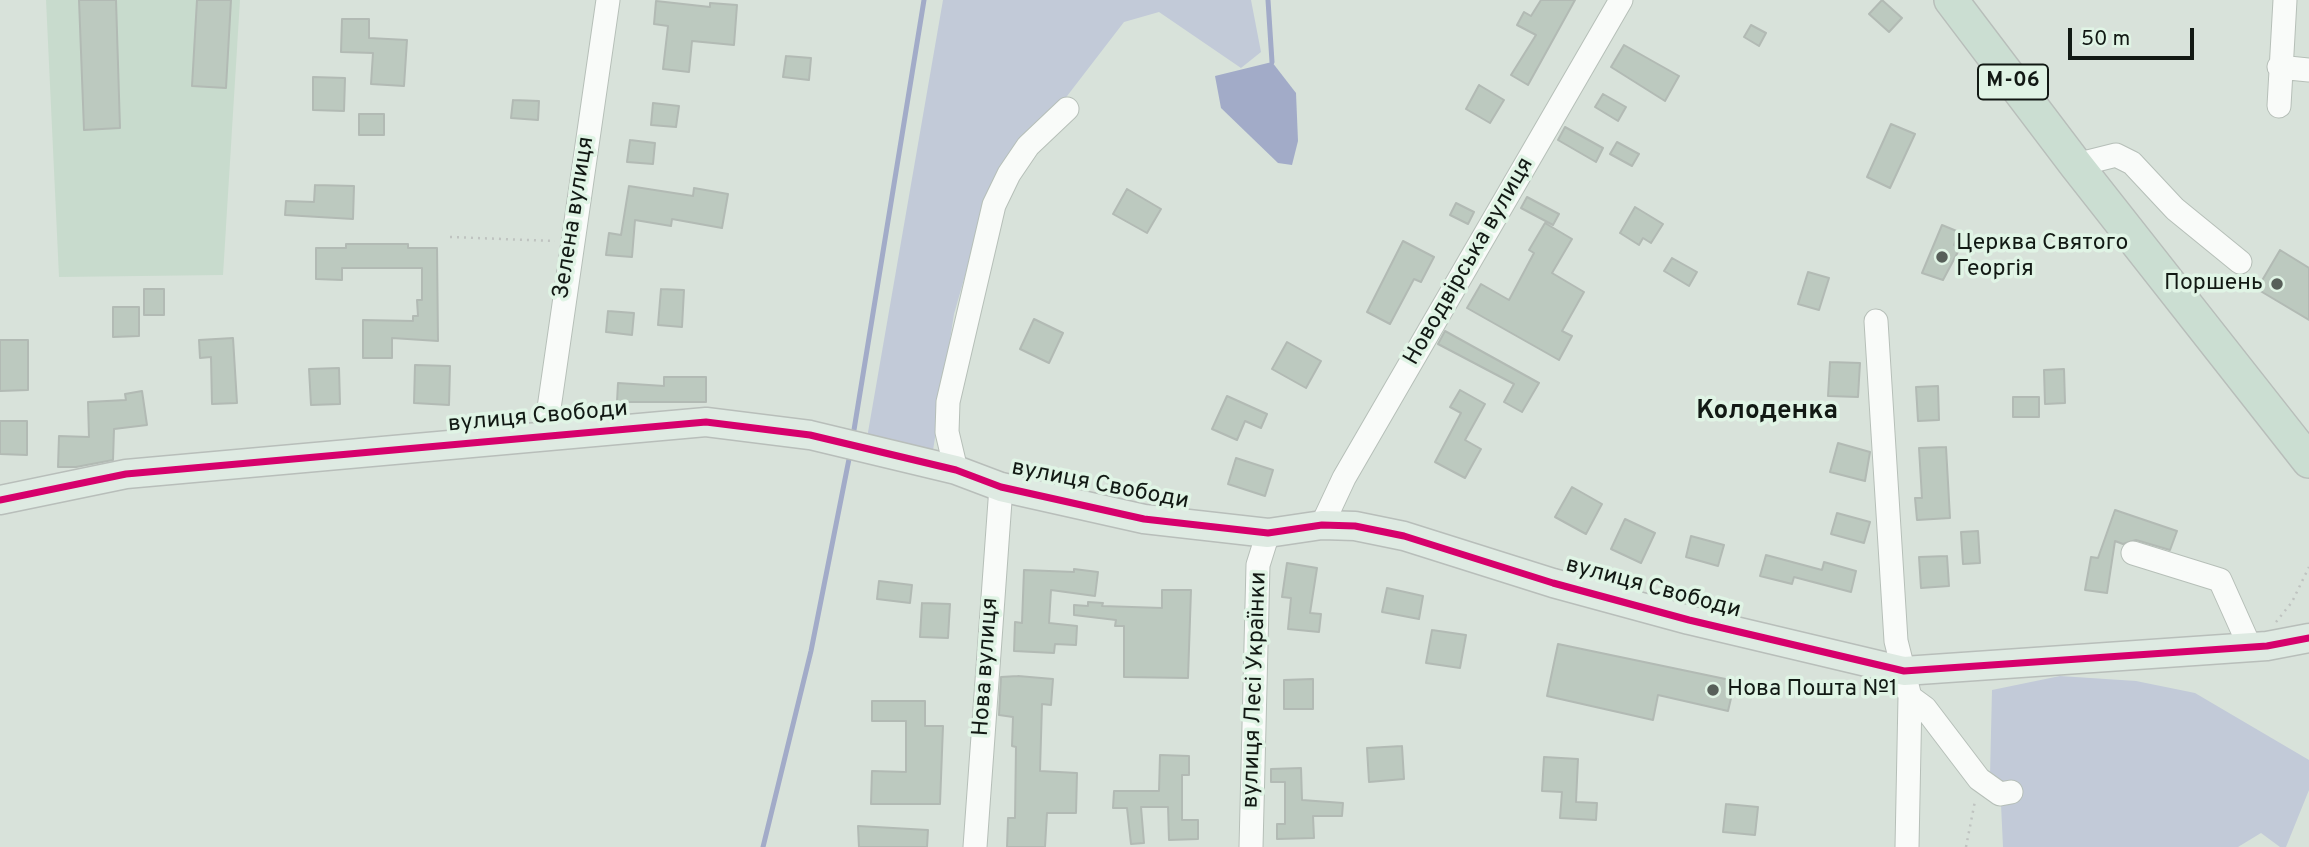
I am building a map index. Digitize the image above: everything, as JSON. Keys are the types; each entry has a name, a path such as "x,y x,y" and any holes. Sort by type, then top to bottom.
{"highway":[{"name":"М-06","path":"1951,0 2076,165 2309,461"}],"main road":[{"name":"вулиця Свободи","path":"0,500 126,474 706,422 810,435 956,470 1001,487 1144,519 1268,533 1322,526 1355,526 1404,536 1907,684 2247,642 2309,638"}],"street":[{"name":"Зелена вулиця","path":"545,436 608,0"},
{"name":"Новодвірська вулиця","path":"1322,526 1344,478 1621,0"},
{"path":"2278,106 2285,0"},
{"path":"2279,67 2309,70"},
{"path":"956,470 947,432 948,402 994,205 1009,174 1028,146 1067,109"},
{"path":"2076,165 2116,155 2132,163 2175,209 2240,262"},
{"path":"1876,321 1896,641 1907,684 1908,847"},
{"name":"Нова вулиця","path":"975,847 1001,487"},
{"name":"вулиця Лесі Українки","path":"1251,847 1258,565 1268,533"},
{"path":"2133,553 2220,580 2247,642"},
{"path":"1907,684 1978,788 2000,794 2011,793"}],"path":[{"path":"450,237 572,241"},
{"path":"2247,642 2266,635 2292,602 2309,567"},
{"path":"1966,847 1978,788"}],"shaded area":[{"path":"46,0 240,0 223,275 59,277"},
{"path":"943,0 1251,0 1261,52 1241,68 1159,12 1124,22 1064,100 991,185 954,314 932,457 867,438"},
{"path":"2060,676 2136,681 2195,693 2309,760 2309,790 2286,847 2280,847 2261,833 2238,847 2003,847 2001,804 1990,776 1992,690"}],"water":[{"path":"1272,62 1296,93 1298,141 1292,165 1278,163 1221,108 1215,76"}],"building":[{"path":"79,0 116,0 120,128 84,130"},
{"path":"197,0 231,0 226,88 192,86"},
{"path":"1541,0 1575,0 1528,85 1511,75 1536,35 1517,25 1524,12 1531,16"},
{"path":"1882,0 1902,18 1889,32 1869,14"},
{"path":"656,1 710,7 710,3 737,5 734,45 692,41 689,72 663,69 668,26 654,24"},
{"path":"342,19 369,19 369,38 407,40 404,86 371,84 373,53 341,52"},
{"path":"1751,25 1766,33 1759,46 1744,37"},
{"path":"1624,45 1679,76 1665,101 1611,67"},
{"path":"786,56 811,58 809,80 783,77"},
{"path":"313,77 345,78 344,111 313,110"},
{"path":"1479,85 1504,100 1490,123 1466,109"},
{"path":"1603,94 1626,107 1618,121 1595,107"},
{"path":"513,100 539,101 538,120 511,118"},
{"path":"653,103 679,106 676,127 651,125"},
{"path":"359,114 384,114 384,135 359,135"},
{"path":"1891,124 1915,134 1890,188 1867,177"},
{"path":"1565,127 1603,148 1596,162 1558,140"},
{"path":"630,140 655,143 653,164 627,162"},
{"path":"1617,142 1639,154 1632,166 1610,154"},
{"path":"315,185 354,186 353,219 285,215 286,201 314,202"},
{"path":"629,186 693,196 694,188 728,194 722,228 672,219 671,226 635,220 632,257 606,255 609,233 621,235"},
{"path":"1127,189 1161,209 1147,233 1113,214"},
{"path":"1527,197 1559,214 1553,225 1521,208"},
{"path":"1456,203 1474,212 1468,224 1450,215"},
{"path":"1635,207 1663,224 1651,243 1643,238 1639,245 1620,233"},
{"path":"1545,223 1572,239 1552,273 1584,292 1562,331 1572,336 1559,360 1467,308 1481,284 1509,300 1534,253 1529,250"},
{"name":"Церква Святого Георгія","path":"1942,225 1959,232 1954,245 1960,248 1943,280 1922,273"},
{"path":"1403,241 1434,257 1421,282 1414,279 1390,324 1367,312"},
{"path":"346,244 408,244 408,248 437,248 438,341 392,338 392,358 363,358 363,320 413,321 413,316 418,316 417,300 422,300 422,268 342,268 342,280 316,279 316,248 346,248"},
{"path":"2280,250 2309,268 2309,320 2257,289"},
{"path":"1672,258 1697,272 1689,286 1664,271"},
{"path":"1808,272 1829,278 1819,310 1798,304"},
{"path":"144,289 164,289 164,315 144,315"},
{"path":"661,289 684,290 682,327 658,325"},
{"path":"113,307 139,307 139,336 113,337"},
{"path":"608,311 634,313 632,335 606,332"},
{"path":"1034,319 1063,333 1049,363 1020,349"},
{"path":"1445,331 1539,383 1522,412 1504,402 1514,384 1438,344"},
{"path":"233,338 237,403 212,404 211,357 200,358 199,340"},
{"path":"0,340 28,340 28,390 0,391"},
{"path":"1287,342 1321,361 1306,388 1272,369"},
{"path":"1830,362 1860,363 1858,397 1828,396"},
{"path":"415,365 450,366 449,405 414,403"},
{"path":"339,368 340,404 311,405 309,369"},
{"path":"2064,369 2065,403 2045,404 2044,370"},
{"path":"664,377 706,377 706,402 617,402 618,383 664,386"},
{"path":"1938,386 1939,420 1918,421 1916,387"},
{"path":"1460,390 1485,404 1465,440 1481,449 1465,478 1435,462 1461,413 1450,407"},
{"path":"142,391 147,425 114,429 113,460 76,467 58,467 59,436 89,437 88,402 126,400 125,394"},
{"path":"1227,396 1267,414 1261,428 1245,421 1237,440 1212,429"},
{"path":"2013,397 2039,397 2039,417 2013,417"},
{"path":"0,421 27,421 27,455 0,454"},
{"path":"1838,443 1870,452 1865,481 1830,472"},
{"path":"1946,447 1950,518 1917,520 1915,498 1922,498 1919,448"},
{"path":"1236,458 1273,470 1265,496 1228,484"},
{"path":"1572,487 1602,504 1586,534 1555,517"},
{"path":"2115,510 2177,531 2170,550 2136,540 2123,544 2115,541 2107,593 2085,590 2091,557 2098,558"},
{"path":"1837,513 1870,522 1864,543 1831,534"},
{"path":"1625,519 1655,533 1641,563 1611,549"},
{"path":"1978,531 1980,563 1963,564 1961,532"},
{"path":"1691,536 1724,545 1718,566 1686,557"},
{"path":"1766,555 1822,570 1824,562 1856,571 1851,592 1794,577 1792,584 1760,576"},
{"path":"1947,556 1949,586 1921,588 1919,557"},
{"path":"1287,563 1317,568 1310,613 1321,614 1319,632 1288,629 1291,598 1282,597"},
{"path":"1074,569 1098,572 1095,596 1051,590 1049,623 1077,626 1076,645 1055,644 1054,653 1014,651 1015,622 1022,623 1024,570 1074,572"},
{"path":"879,581 912,585 910,603 877,599"},
{"path":"1387,588 1423,596 1419,619 1382,612"},
{"path":"1162,590 1191,590 1188,678 1124,677 1124,626 1115,626 1116,620 1074,615 1074,605 1088,606 1088,602 1103,603 1102,606 1162,608"},
{"path":"922,603 950,604 948,638 920,637"},
{"path":"1432,630 1466,635 1460,668 1426,663"},
{"path":"1558,644 1735,681 1728,711 1658,695 1653,720 1547,696"},
{"path":"1001,677 1053,679 1051,705 1042,704 1040,771 1077,773 1076,813 1047,813 1045,847 1007,847 1008,818 1015,818 1016,747 1012,746 1013,717 999,715"},
{"path":"1313,679 1313,709 1284,709 1284,680"},
{"path":"872,701 925,701 925,726 943,726 940,804 871,804 872,771 906,772 906,721 872,721"},
{"path":"1402,746 1404,779 1369,782 1367,748"},
{"path":"1160,755 1189,756 1189,775 1182,775 1182,820 1198,820 1198,839 1169,840 1168,807 1141,807 1144,843 1131,844 1127,808 1113,808 1114,791 1159,791"},
{"path":"1544,757 1578,759 1576,802 1597,803 1596,820 1560,818 1562,792 1542,791"},
{"path":"1301,768 1302,800 1343,803 1342,816 1313,816 1314,838 1277,839 1277,824 1285,824 1285,782 1271,782 1271,769"},
{"path":"1726,804 1758,807 1755,835 1723,832"},
{"path":"858,826 928,830 927,847 859,847"}],"waterway":[{"path":"853,436 924,0"},
{"path":"1268,0 1272,62"},
{"path":"763,847 811,651 850,454"}],"cycle path":[{"path":"0,500 126,474 706,422 810,435 956,470 1001,487 1144,519 1268,533 1322,525 1355,526 1404,536 1553,583 1689,620 1904,671 2267,646 2309,638"}],"place":[{"name":"Церква Святого Георгія","path":"1942,257"},
{"name":"Поршень","path":"2277,284"},
{"name":"Нова Пошта №1","path":"1713,690"}],"district":[{"name":"Колоденка","path":"1767,413"}]}
